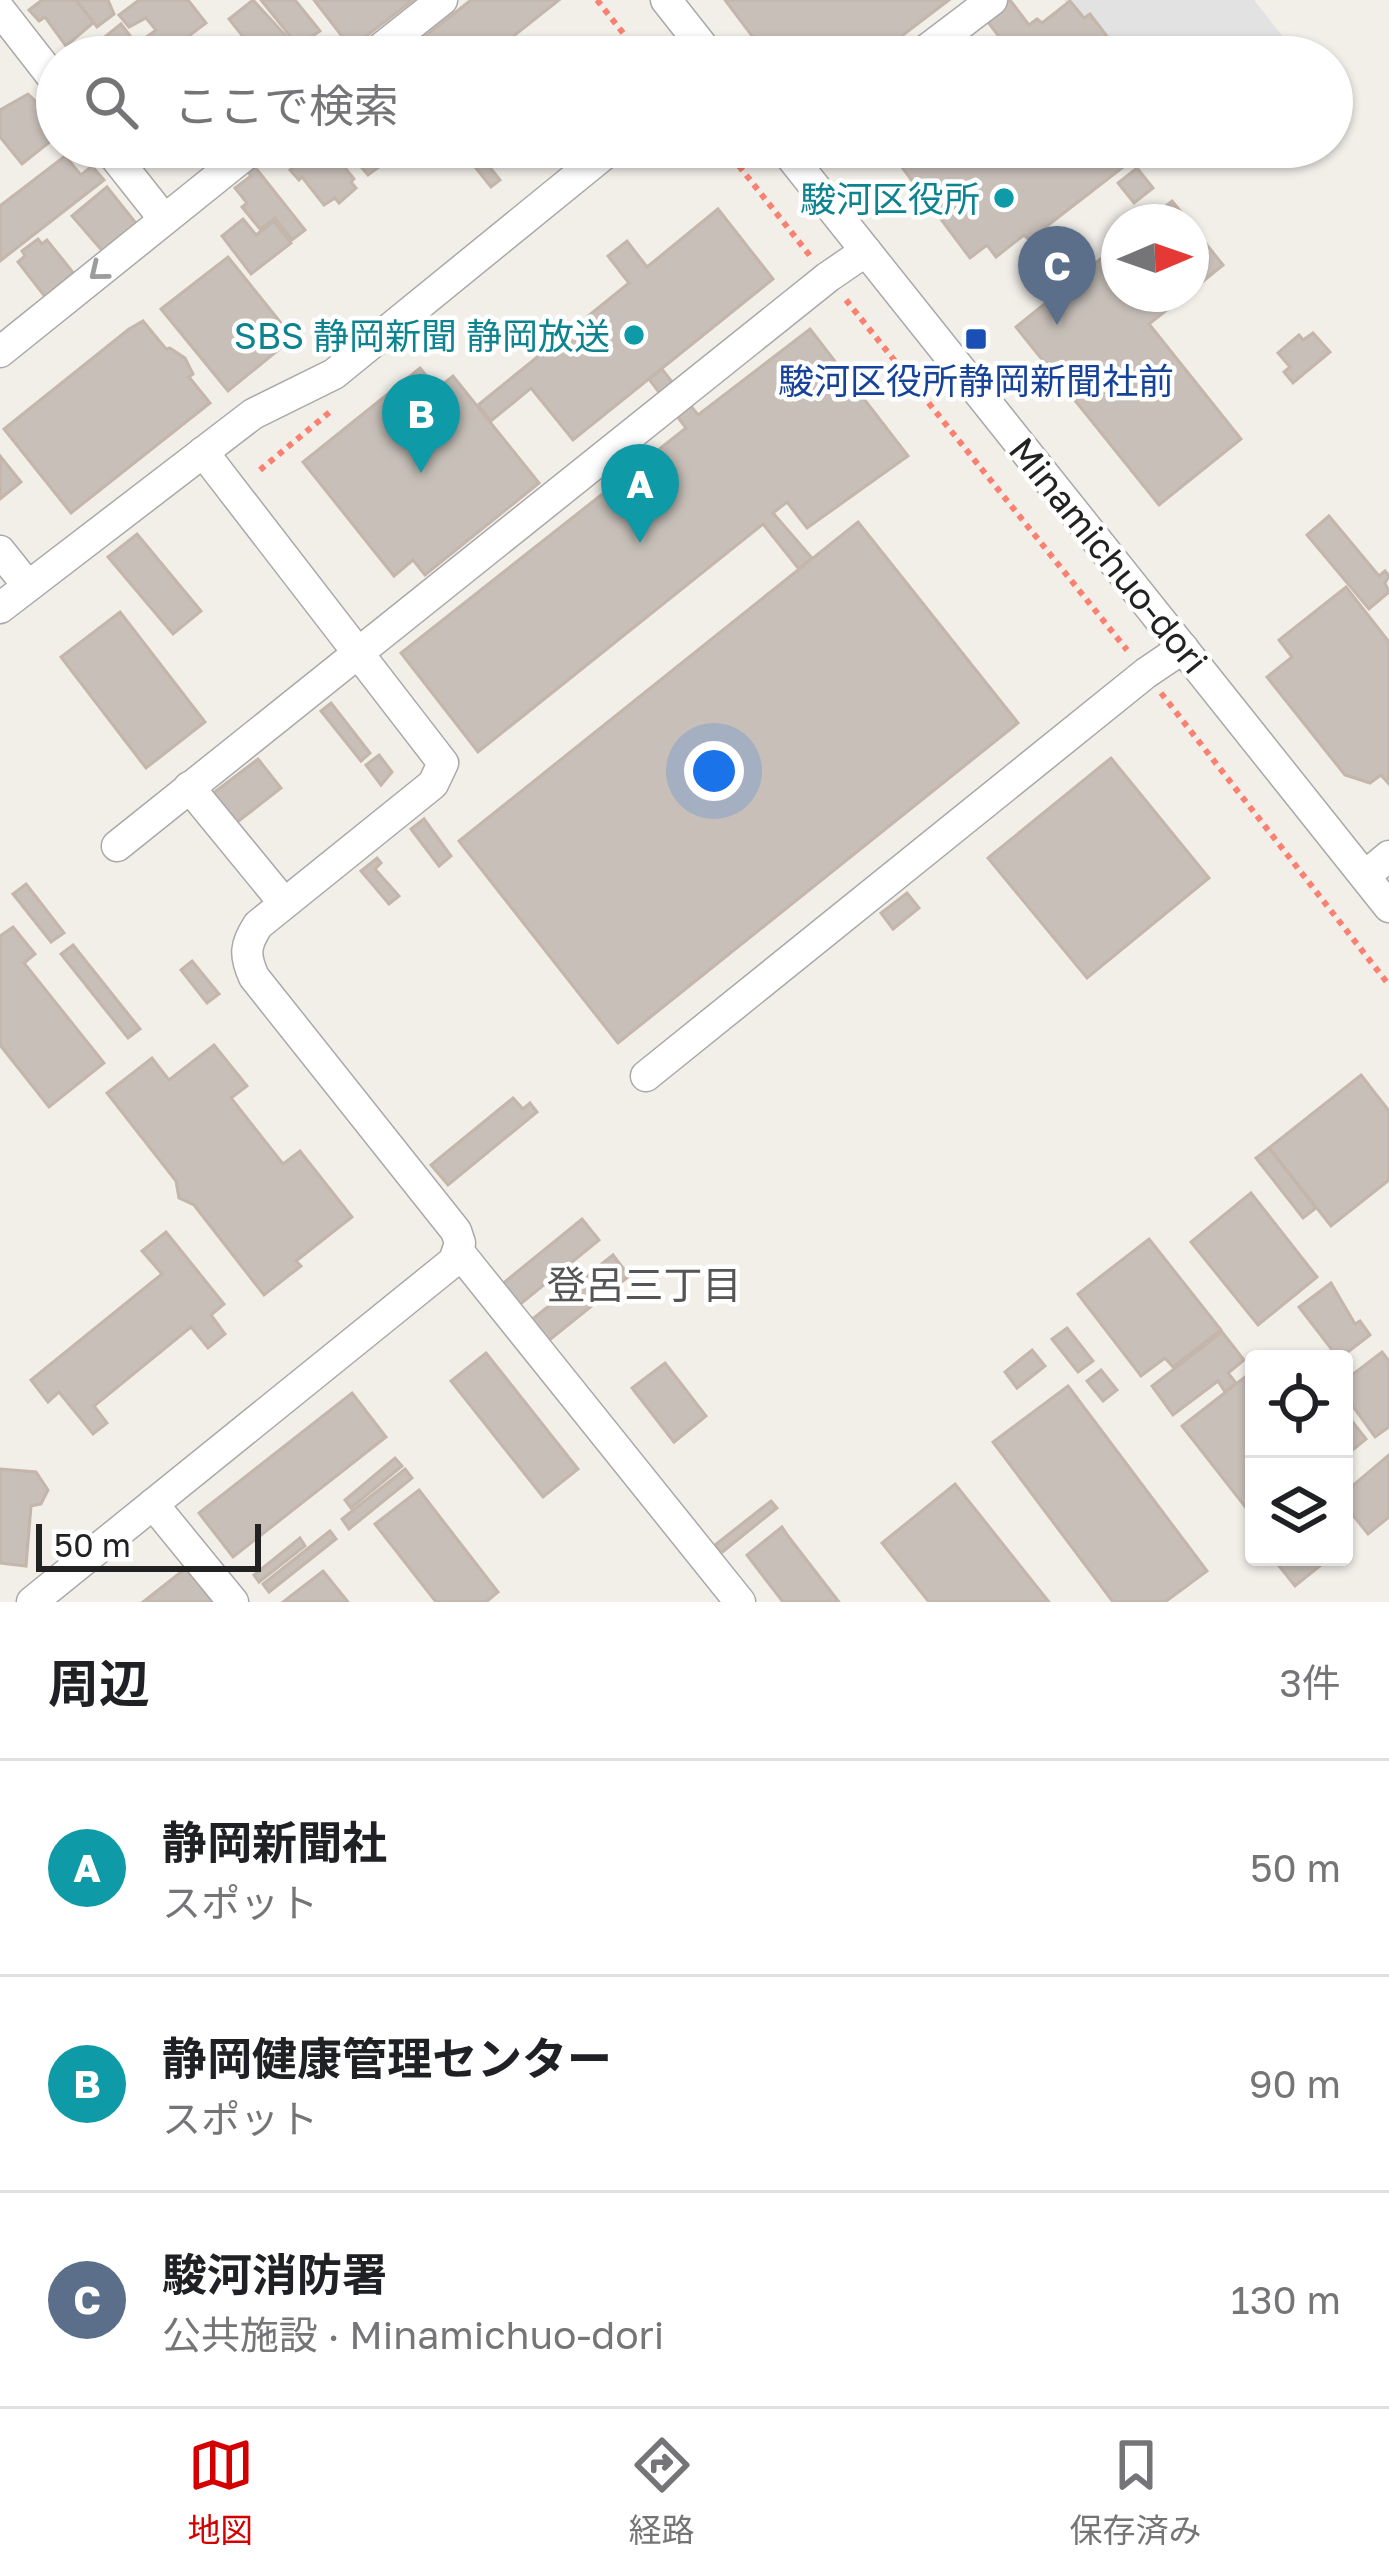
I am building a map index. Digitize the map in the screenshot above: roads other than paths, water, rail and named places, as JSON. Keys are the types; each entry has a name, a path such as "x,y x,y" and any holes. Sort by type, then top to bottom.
{"street":[{"path":"16,0 0,12 36,57"},
{"path":"397,36 442,0"},
{"path":"666,0 694,36"},
{"path":"944,36 992,0"},
{"path":"124,168 164,219"},
{"path":"0,352 228,168"},
{"path":"0,608 253,414 334,374 587,168"},
{"name":"Minamichuo-dori","path":"804,168 1389,907"},
{"path":"117,846 827,277 866,251"},
{"path":"202,452 438,755 441,773 258,925 247,943 245,958 254,977 456,1232 459,1252 740,1602"},
{"path":"0,551 28,586"},
{"path":"646,1076 1183,648"},
{"path":"189,788 284,903"},
{"path":"1365,876 1389,856"},
{"path":"32,1602 454,1261 459,1252"},
{"path":"153,1504 233,1602"}],"place":[{"name":"駿河区役所","path":"1004,198"},
{"name":"駿河消防署","path":"1057,325"},
{"name":"SBS 静岡新聞 静岡放送","path":"634,335"},
{"name":"駿河区役所静岡新聞社前","path":"976,339"},
{"name":"静岡健康管理センター","path":"421,473"},
{"name":"静岡新聞社","path":"640,543"}],"district":[{"name":"登呂三丁目","path":"644,1284"}]}
